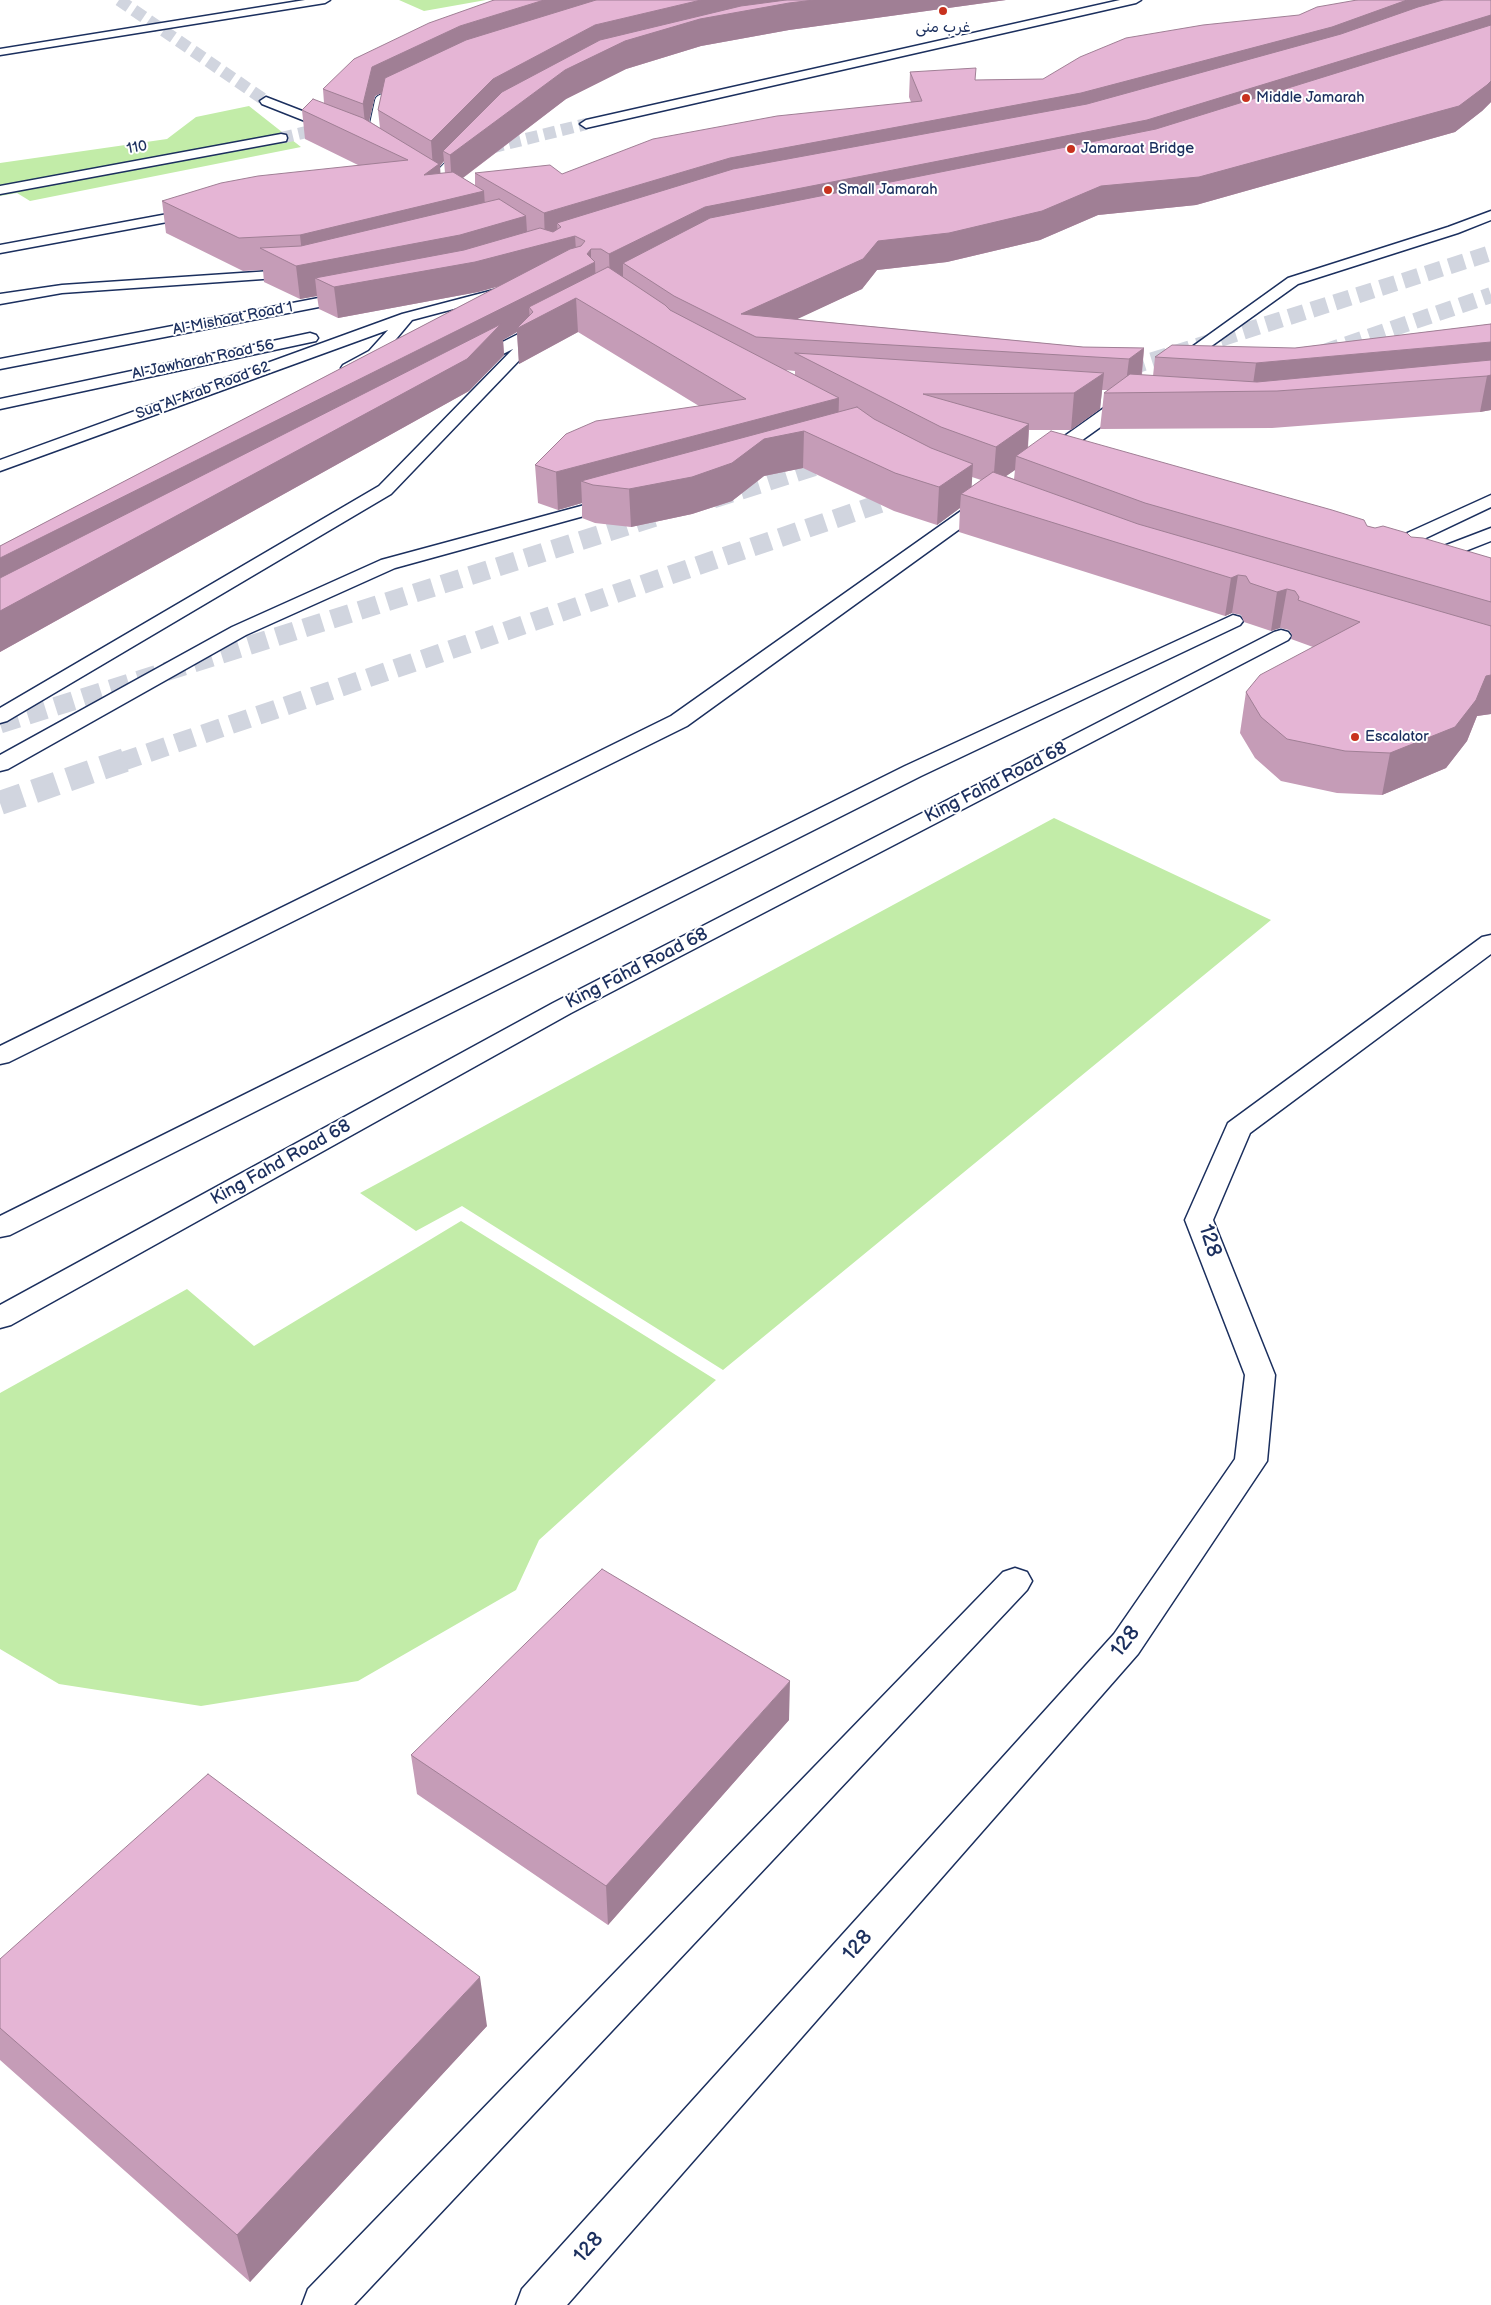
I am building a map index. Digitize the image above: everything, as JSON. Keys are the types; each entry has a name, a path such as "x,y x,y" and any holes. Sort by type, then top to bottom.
{"street":[{"path":"0,52 324,0"},
{"path":"586,124 1081,10 1136,0"},
{"path":"415,84 381,101 367,142 439,185 480,135"},
{"path":"266,101 345,133"},
{"name":"110","path":"0,190 281,138"},
{"path":"0,249 216,210"},
{"path":"1453,230 1491,214"},
{"path":"1034,466 1148,389 1292,281 1491,219"},
{"path":"0,299 62,289 313,270"},
{"path":"332,378 375,354 407,317 520,287"},
{"name":"Al-Mishaat Road 1","path":"0,364 371,293"},
{"path":"461,369 565,315"},
{"name":"Al-Jawharah Road 56","path":"0,404 407,317"},
{"name":"Suq Al-Arab Road 62","path":"0,466 407,317"},
{"path":"0,717 385,490 541,328"},
{"path":"1103,399 1148,389"},
{"path":"0,1056 680,721 1005,496 971,489"},
{"path":"0,764 239,631 388,564 638,496"},
{"path":"1368,558 1491,500"},
{"path":"1411,569 1443,552 1491,534"},
{"path":"0,1228 913,771 1232,621"},
{"name":"King Fahd Road 68","path":"0,1318 562,1008 1281,636"},
{"name":"128","path":"538,2305 1126,1644 1251,1461 1260,1375 1199,1220 1238,1129 1491,942"},
{"path":"324,2305 1015,1581"}],"green space":[{"path":"399,0 486,0 424,11"},
{"path":"249,106 301,147 30,201 17,193 0,196 0,163 167,139 196,117"},
{"path":"1054,818 1271,920 723,1370 462,1206 416,1231 360,1193"},
{"path":"461,1221 716,1380 539,1540 516,1590 358,1681 201,1706 59,1684 0,1649 0,1393 187,1289 254,1346"}],"building":[{"path":"494,0 544,0 460,26 372,67 363,104 323,89 354,59 429,23"},
{"path":"596,0 701,0 595,25 493,79 431,141 378,110 385,78 466,40"},
{"path":"786,0 814,0 700,19 625,41 565,70 450,155 443,151 502,92 600,40 741,6"},
{"path":"1357,0 1407,0 1332,27 1081,93 730,158 544,213 475,173 550,165 562,174 653,139 777,116 922,101 910,72 976,68 975,80 1043,79 1080,57 1126,38 1203,25 1299,15 1317,7"},
{"path":"1443,0 1491,0 1491,15 1147,120 705,207 609,254 601,249 591,249 587,254 595,262 0,558 0,546 570,249 581,246 585,241 575,236 475,262 334,287 315,278 464,250 540,228 553,232 561,227 557,223 733,169 1087,104 1341,34"},
{"path":"1491,25 1491,81 1459,106 1199,177 1101,186 1042,211 949,233 878,241 863,259 741,314 1083,347 1144,348 1129,359 756,337 674,296 623,263 710,218 1156,129"},
{"path":"313,99 363,118 439,164 424,175 453,172 484,191 300,235 239,238 162,201 221,183 258,176 408,160 302,110"},
{"path":"499,199 526,216 460,235 296,266 260,248 301,246"},
{"path":"608,267 670,310 839,398 556,472 535,465 566,434 596,421 746,399 576,298 516,329 533,312 529,307"},
{"path":"501,324 467,359 0,611 0,578"},
{"path":"1491,324 1491,342 1256,363 1155,357 1172,345 1295,348"},
{"path":"795,353 1104,373 1074,393 923,394 1029,424 996,447 941,427"},
{"path":"1491,360 1491,375 1487,376 1277,391 1104,393 1130,374 1257,382"},
{"path":"857,407 874,419 931,448 973,464 939,487 895,473 804,431 764,439 732,463 692,477 629,489 593,485 581,481"},
{"path":"1051,431 1332,510 1364,520 1367,526 1375,528 1383,526 1407,533 1411,537 1423,538 1491,558 1491,602 1145,503 1016,456"},
{"path":"993,472 1138,524 1491,626 1491,675 1486,676 1476,700 1455,727 1390,753 1345,751 1287,739 1261,717 1246,692 1260,675 1360,622 1298,600 1299,597 1295,591 1287,589 1277,592 1250,583 1246,576 1238,575 1231,578 961,494"},
{"path":"602,1569 790,1681 606,1886 411,1755"},
{"path":"208,1774 480,1977 237,2235 0,2028 0,1959"}],"tunnel":[{"path":"119,0 266,101"},
{"path":"281,138 370,117 407,105"},
{"path":"474,152 586,124"},
{"path":"1106,375 1491,253"},
{"path":"1324,352 1491,295"},
{"path":"713,499 841,458"},
{"path":"121,762 914,492"},
{"path":"0,724 662,515"},
{"path":"0,803 125,760"}],"place":[{"name":"غرب منى","path":"943,11"},
{"name":"Middle Jamarah","path":"1246,98"},
{"name":"Jamaraat Bridge","path":"1071,149"},
{"name":"Small Jamarah","path":"828,190"},
{"name":"Escalator","path":"1355,737"}]}
